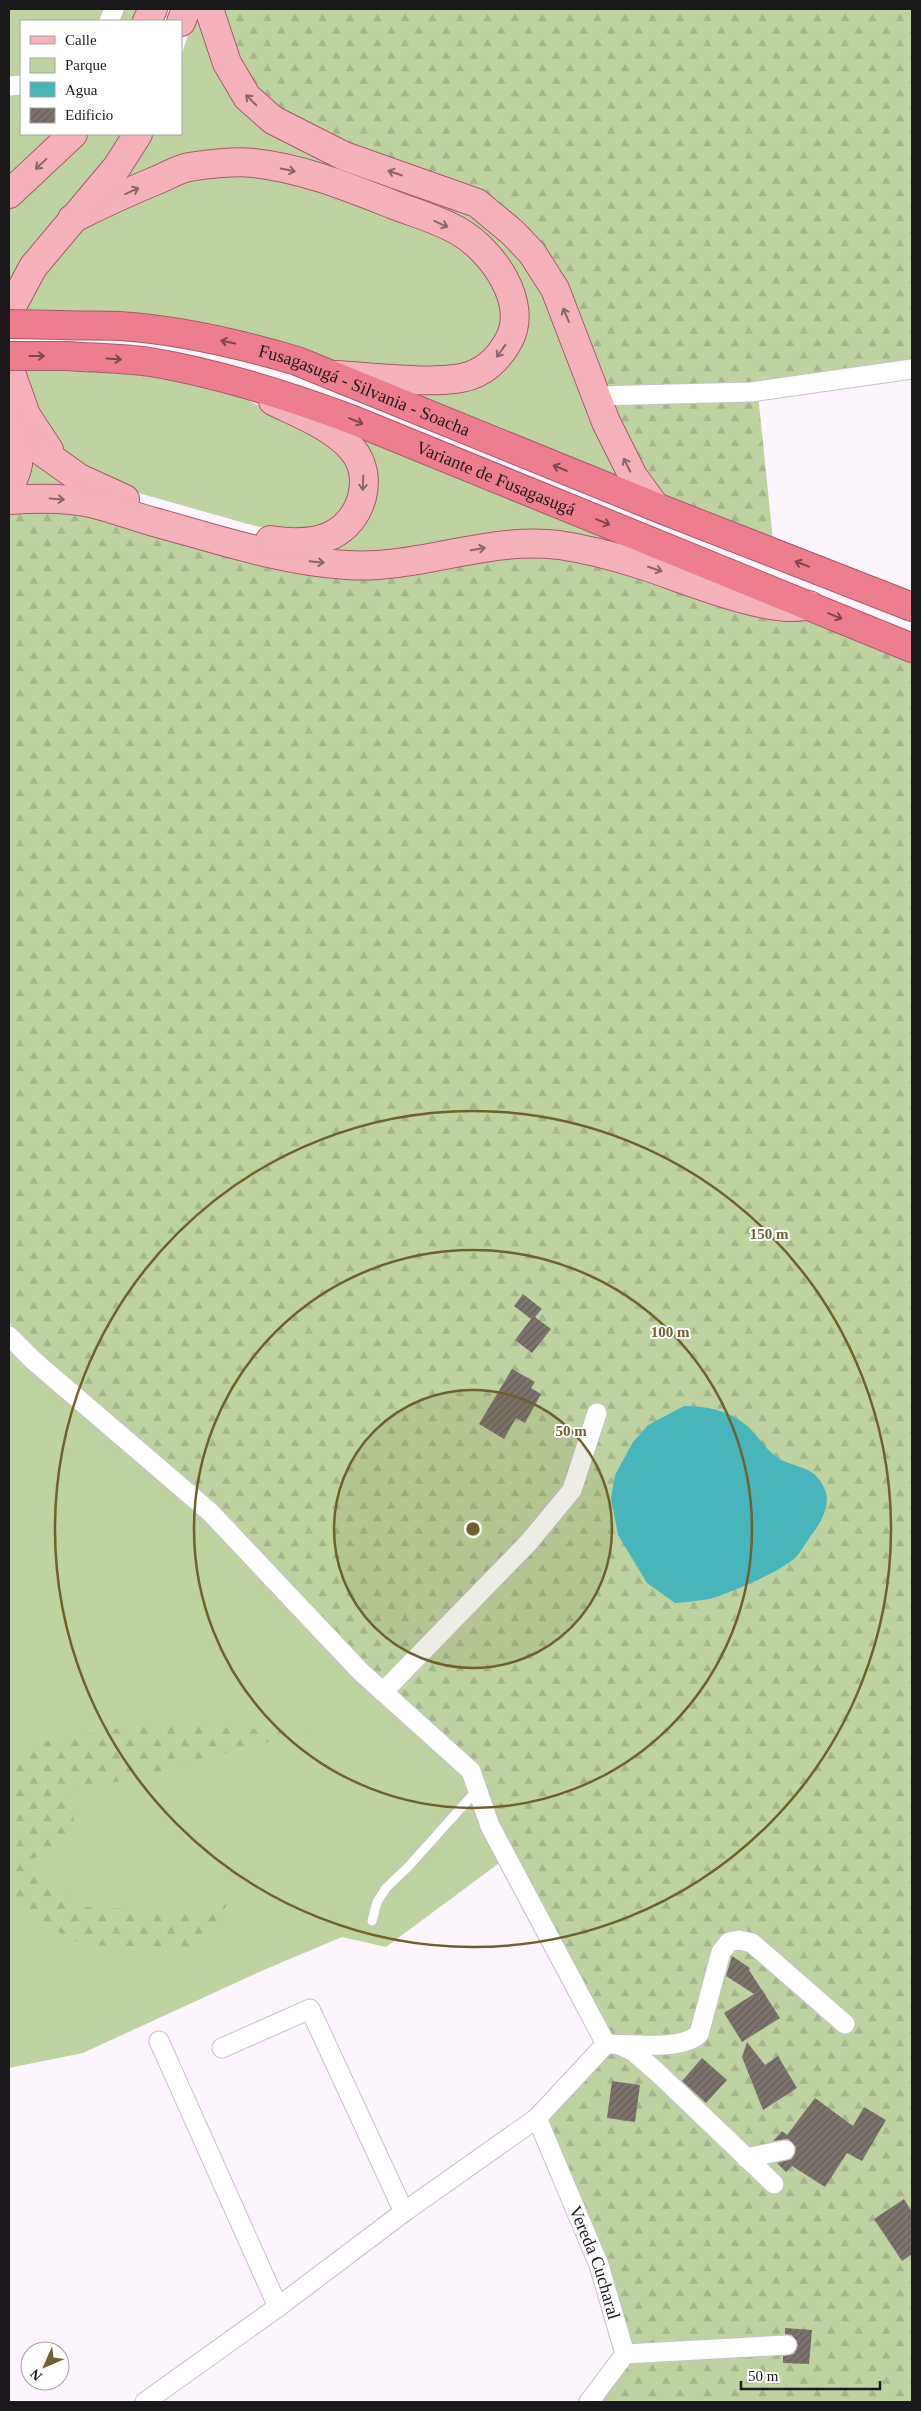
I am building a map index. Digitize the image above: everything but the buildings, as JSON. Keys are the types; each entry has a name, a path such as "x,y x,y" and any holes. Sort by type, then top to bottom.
{"highway":[{"name":"Fusagasugá - Silvania - Soacha","path":"10,314 62,325 120,326 206,338 250,347 297,361 654,506"},
{"name":"Variante de Fusagasugá","path":"9,356 66,356 148,362 291,396 912,648"},
{"path":"654,506 912,607"}],"main road":[{"path":"209,9 227,63 247,97 273,120 344,156 477,203 513,232 532,253 555,288 606,422 633,476 654,506"},
{"path":"9,194 71,135"},
{"path":"68,470 44,445 26,415 9,368 10,314 33,267 117,167 137,135"},
{"path":"72,219 188,167 252,162 323,178 423,216 467,237 487,254 498,269 511,298 515,314 514,324 510,338 500,354 482,370 468,376 448,380 332,375"},
{"path":"11,428 68,470 115,496 253,537 299,543 331,536 343,528 354,516 361,500 365,483 363,468 352,449 326,428 237,382"},
{"path":"9,486 17,471 19,457 17,440 11,428"},
{"path":"9,500 50,499 89,503 245,547 310,562 349,565 392,563 498,546 529,543 558,545 639,564 758,603 794,608 808,605"}],"street":[{"path":"596,396 751,392 912,369"},
{"path":"9,1336 28,1356 210,1512 361,1672 471,1771 490,1826 606,2044"},
{"path":"383,1692 529,1542 572,1490 597,1413"},
{"path":"145,2402 278,2307 404,2212 537,2118 606,2044 679,2043 692,2040 699,2034 721,1952 729,1942 739,1940 752,1943 845,2024"},
{"path":"222,2048 310,2009 404,2212"},
{"path":"159,2041 278,2307"},
{"path":"606,2044 619,2045 634,2052 774,2184"},
{"name":"Vereda Cucharal","path":"537,2118 599,2265 625,2354"},
{"path":"746,2158 785,2150"},
{"path":"589,2402 625,2354 787,2345"}],"lane":[{"path":"372,1921 376,1902 386,1888 410,1866 477,1790"}],"green space":[{"path":"9,9 140,9 135,20 20,20 20,135 54,135 9,179"},
{"path":"196,9 472,213 524,260 544,294 623,481 393,389 430,390 520,342 496,247 251,151 113,187 149,135 182,135 182,54"},
{"path":"221,9 912,9 912,361 757,385 773,540 662,497 643,471 542,247 279,110 256,90 236,57"},
{"path":"87,135 124,135 9,286 9,208 59,164"},
{"path":"251,174 320,189 454,241 478,262 495,288 503,314 499,332 480,358 458,366 431,368 334,364 24,313 32,290 79,227 190,178"},
{"path":"20,367 148,373 232,392 303,428 343,455 354,482 344,510 325,526 285,531 255,526 119,486 87,469 67,453 52,437 31,400"},
{"path":"346,429 690,570 590,540 570,536 529,533 505,534 369,553 311,552 333,547 351,535 365,518 373,498 374,478 370,460 354,436"},
{"path":"31,458 60,479 90,494 63,488 20,488 27,477"},
{"path":"112,502 137,509 237,539 202,530"},
{"path":"47,510 87,514 241,558 558,556 809,617 912,659 912,2402 598,2402 629,2362 546,2119 597,2042 497,1823 477,1768 365,1666 39,1355 9,1323 9,512"},
{"path":"237,539 289,549 311,552 284,550"},
{"path":"9,1346 205,1516 465,1774 502,1861 386,1947 342,1937 259,1972 83,2053 9,2068"},
{"path":"149,1723 305,1732 132,1779 71,1790 75,1829 25,1865 87,1907 200,1912 227,1904 216,1928 196,1948 82,1945 9,1905 9,1766 31,1744"}],"water":[{"path":"684,1406 716,1410 738,1419 774,1455 815,1475 825,1490 827,1501 822,1519 816,1529 798,1555 788,1564 754,1582 718,1596 705,1600 675,1603 647,1583 618,1535 611,1498 615,1475 633,1442 648,1425"}]}
